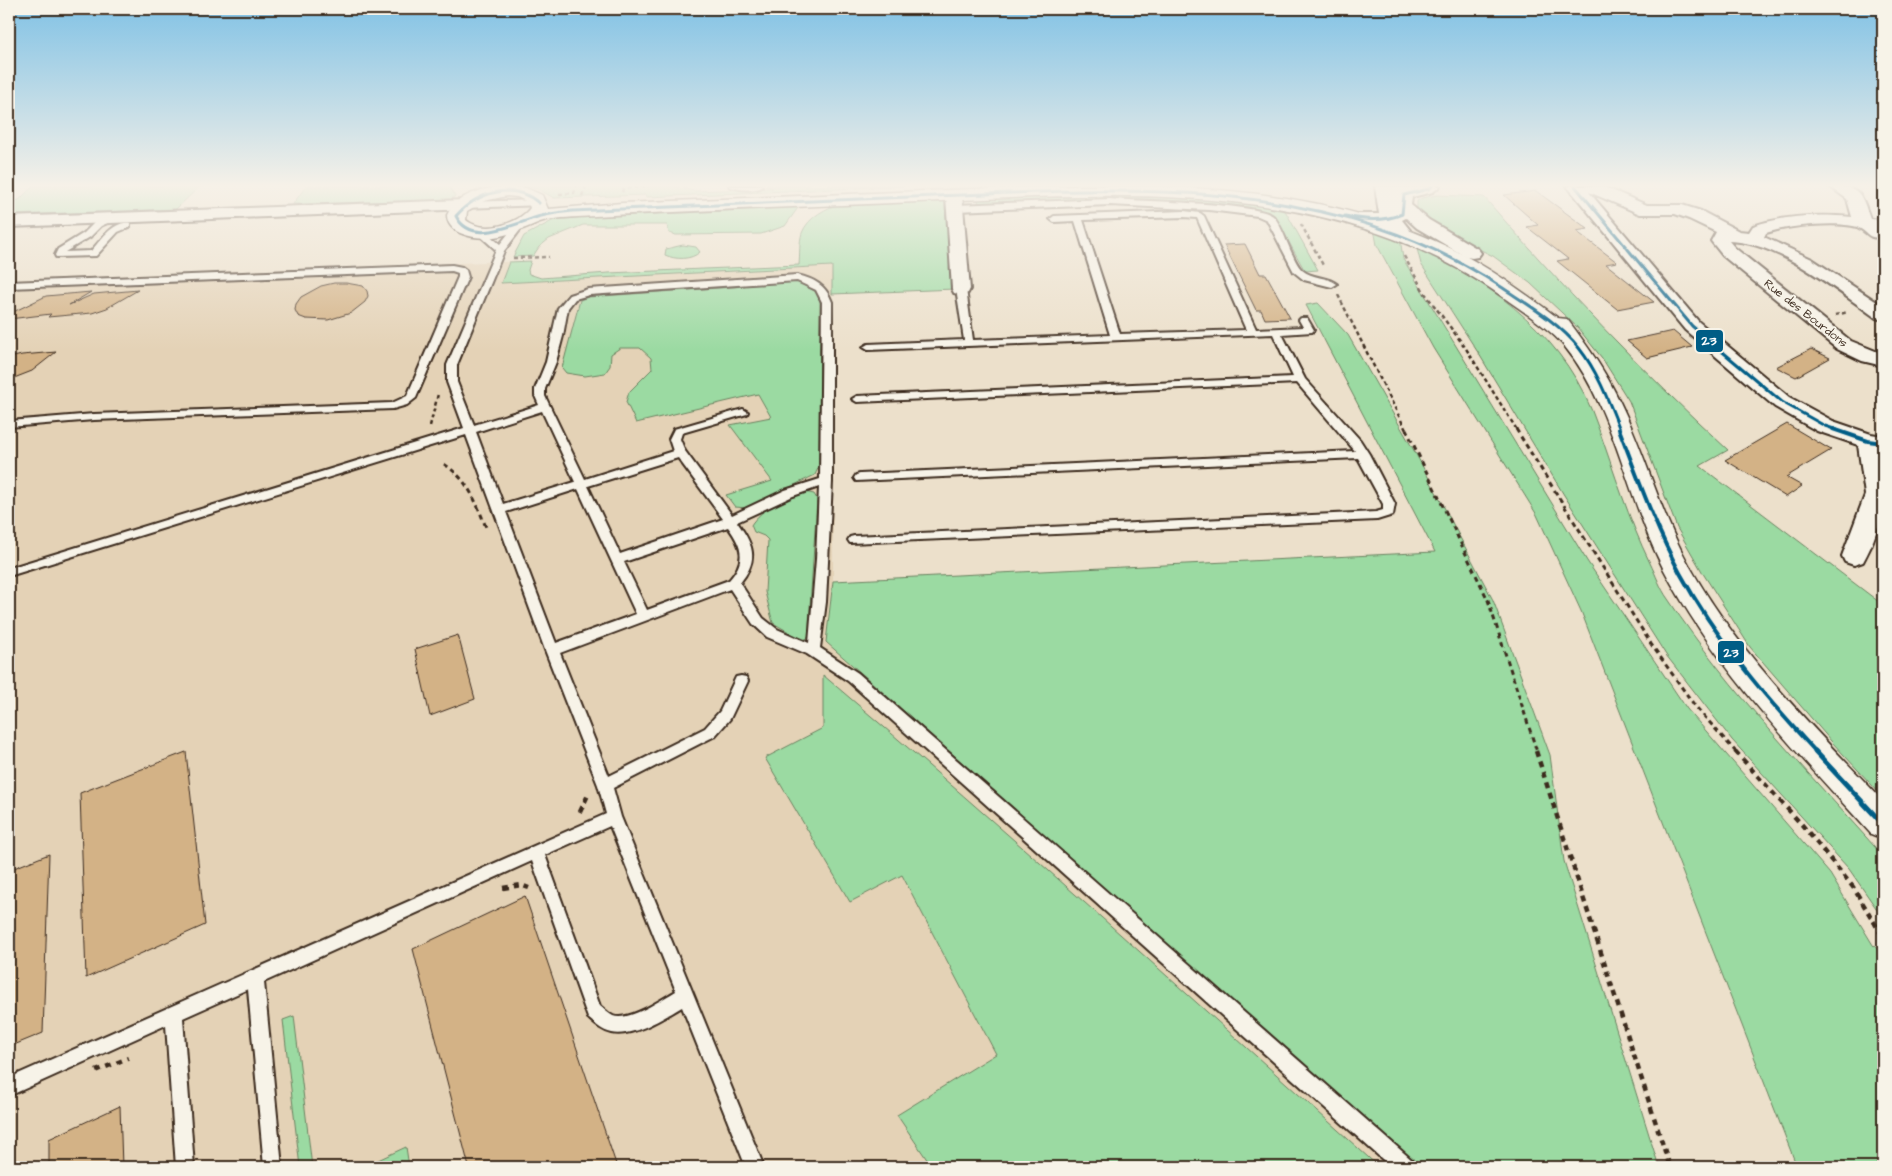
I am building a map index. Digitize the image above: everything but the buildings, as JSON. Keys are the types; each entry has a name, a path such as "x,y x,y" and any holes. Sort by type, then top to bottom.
{"main road":[{"path":"1421,241 1482,272 1571,338"},
{"path":"1446,241 1472,253 1502,271 1528,291 1571,338 1592,369 1606,396 1661,534 1677,569 1703,611 1728,647 1772,702 1883,824"}],"street":[{"path":"957,241 961,289"},
{"path":"1621,241 1692,326 1782,402 1825,426 1875,442 1877,495 1854,556"},
{"name":"Rue des Bourdons","path":"1720,241 1729,252 1844,345 1883,360"},
{"path":"1762,241 1790,253 1879,311"}],"lane":[{"path":"78,241 59,255 93,254 105,241"},
{"path":"492,241 500,250"},
{"path":"508,241 500,250 458,351 451,374 452,382 552,650 605,784 614,817 755,1167"},
{"path":"1085,241 1116,337"},
{"path":"1211,241 1252,332"},
{"path":"1282,241 1297,270 1307,278 1332,284"},
{"path":"9,285 452,268 463,272 463,276 411,398 403,403 393,406 94,418 9,424"},
{"path":"643,616 540,396 540,389 551,362 562,308 572,297 588,292 797,278 812,282 821,288 827,302 826,482 821,586 812,650"},
{"path":"961,289 969,343"},
{"path":"868,347 1309,330 1304,320"},
{"path":"854,540 1377,516 1389,512 1389,504 1356,442 1300,380 1276,331"},
{"path":"858,399 1300,380"},
{"path":"9,572 470,431 545,406"},
{"path":"552,650 733,583 742,574 746,563 747,550 744,540 673,441 674,435 678,431 743,412"},
{"path":"499,510 680,453"},
{"path":"860,478 1362,454"},
{"path":"617,560 730,521 808,484 826,482"},
{"path":"733,583 758,621 772,632 812,650 854,678 1405,1167"},
{"path":"605,784 710,732 721,724 728,713 741,681"},
{"path":"9,1087 614,817"},
{"path":"536,852 594,1012 611,1025 624,1025 637,1021 686,995"},
{"path":"255,977 273,1167"},
{"path":"174,1013 185,1167"}],"path":[{"path":"1314,241 1332,284 1420,457 1488,600 1670,1167"},
{"path":"1403,254 1409,268 1470,355 1651,644 1695,706 1803,826 1853,887 1883,936"},
{"path":"522,258 549,257"},
{"path":"1812,320 1879,311"},
{"path":"503,888 521,884 530,888 533,897"}],"shaded area":[{"path":"509,262 502,283 832,266 833,581 826,642 1419,1167 9,1167 9,280"}],"green space":[{"path":"521,241 547,241 539,247 533,256 513,257"},
{"path":"800,241 949,241 955,289 832,294 832,266 501,283 509,262 531,261 528,270 529,274 541,278 608,273 799,265"},
{"path":"1288,241 1302,241 1318,270 1305,271"},
{"path":"1376,241 1401,241 1403,259 1587,561 1687,709 1830,874 1873,945 1883,954 1883,1167 1797,1167 1581,611 1537,515 1433,348"},
{"path":"1463,241 1523,241 1602,327 1664,390 1728,450 1700,466 1883,605 1883,797 1831,741 1750,647 1704,575 1677,528 1629,401 1602,358 1577,327 1530,283 1493,256"},
{"path":"683,245 696,247 700,252 692,257 683,258 665,255 666,249"},
{"path":"1416,245 1446,261 1501,297 1526,318 1568,366 1585,395 1635,529 1665,595 1717,667 1799,763 1883,856 1883,918 1849,869 1732,740 1666,655 1421,264"},
{"path":"784,281 804,285 820,298 819,466 815,475 747,508 735,507 726,495 772,481 730,425 771,417 758,394 636,423 626,402 629,392 652,369 651,358 640,348 620,348 611,354 610,366 605,373 585,376 566,373 562,368 580,300 588,297 734,287"},
{"path":"1318,303 1348,335 1416,454 1493,600 1550,755 1564,861 1659,1167 1419,1167 826,642 833,581 1435,552 1306,305"},
{"path":"805,492 814,494 817,499 808,638 803,640 773,623 765,592 768,540 754,532 751,525 768,508 790,496"},
{"path":"823,675 1033,857 1379,1167 932,1167 897,1115 996,1054 902,875 850,902 765,758 823,728"},
{"path":"294,1016 312,1167 300,1167 283,1020"},
{"path":"406,1147 409,1167 363,1167"}],"transit line":[{"name":"23","path":"1418,241 1477,271 1532,307 1552,322 1579,348 1602,387 1658,527 1672,558 1697,602 1738,661 1761,690 1883,824"},
{"name":"23","path":"1621,241 1692,326 1782,402 1825,426 1868,441 1883,443"}]}
